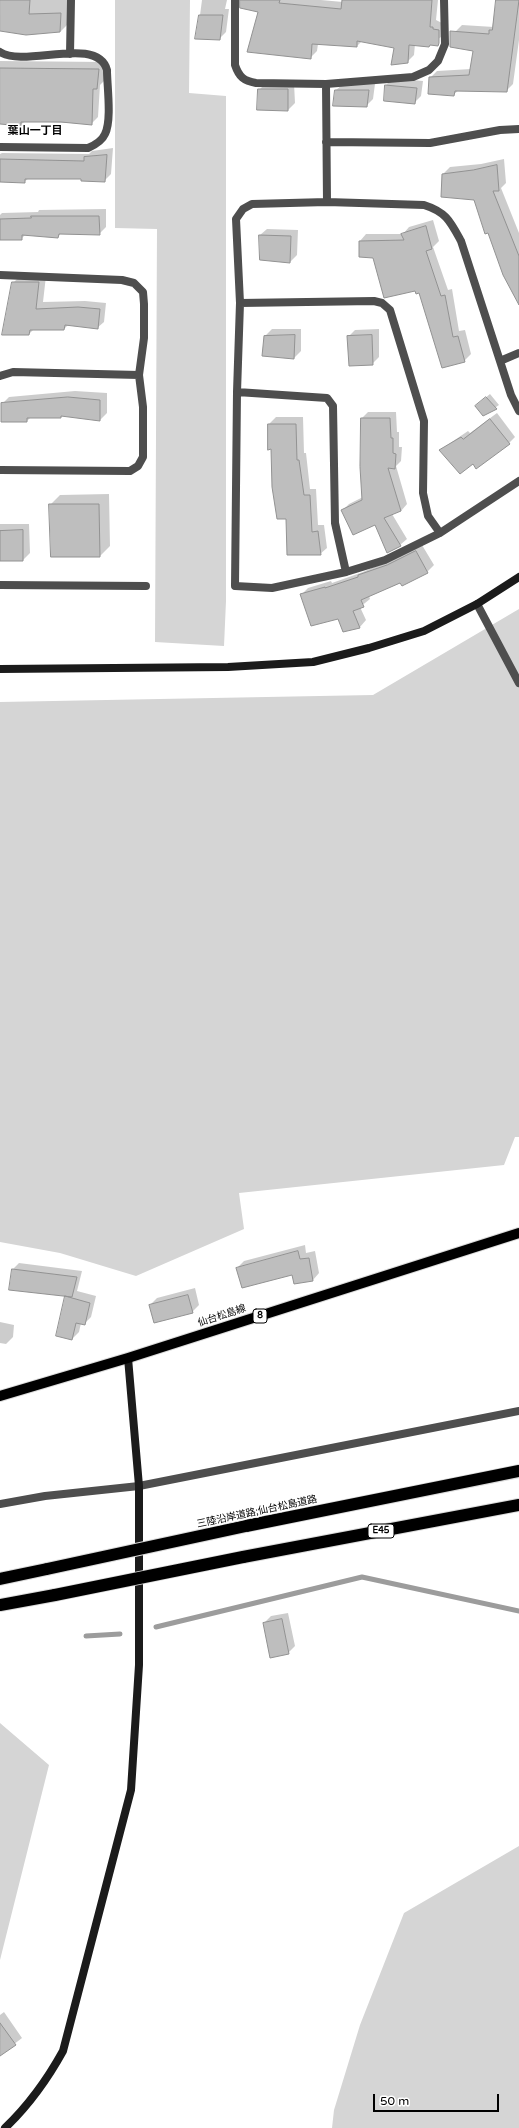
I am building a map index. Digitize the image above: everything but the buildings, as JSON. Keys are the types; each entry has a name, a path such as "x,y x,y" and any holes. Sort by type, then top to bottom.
{"highway":[{"name":"三陸沿岸道路;仙台松島道路","path":"0,1578 519,1470"},
{"name":"E45","path":"0,1606 243,1557 519,1505"}],"main road":[{"name":"仙台松島線","path":"0,1396 128,1358 519,1233"}],"street":[{"path":"70,54 71,0"},
{"path":"235,0 235,64 238,74 245,81 256,83 326,84 414,76 429,70 438,61 445,44 444,0"},
{"path":"0,52 11,55 92,54 105,63 107,70 108,125 105,134 98,142 88,148 0,147"},
{"path":"326,84 327,202"},
{"path":"326,142 430,143 500,130 519,129"},
{"path":"519,411 511,396 461,241 449,219 438,209 424,205 327,202 252,204 243,209 236,219 240,303 234,586 272,588 346,572 385,560 440,533 519,481"},
{"path":"0,275 122,280 134,283 143,292 144,304 144,338 139,375 143,407 143,458 138,466 130,471 0,470"},
{"path":"240,303 374,301 382,303 390,310 424,421 423,493 428,516 440,533"},
{"path":"500,361 519,353"},
{"path":"0,376 13,372 139,375"},
{"path":"237,392 327,398 333,406 335,523 346,572"},
{"path":"0,669 228,667 313,662 369,648 424,631 477,604 519,577"},
{"path":"0,585 146,586"},
{"path":"477,604 519,683"},
{"path":"5,2128 20,2113 47,2080 63,2051 131,1790 139,1666 139,1486 128,1358"},
{"path":"0,1504 45,1496 139,1486 519,1411"}],"shaded area":[{"path":"115,0 190,0 189,93 226,96 226,601 224,646 155,642 157,229 115,228"},
{"path":"519,609 519,1137 515,1137 504,1165 239,1193 244,1229 136,1276 60,1253 0,1242 0,702 373,695"},
{"path":"0,1723 49,1765 0,1960"},
{"path":"519,1846 519,2128 332,2128 334,2110 360,2025 404,1913"}],"waterway":[{"path":"156,1627 362,1577 519,1611"},
{"path":"86,1636 120,1634"}],"district":[{"name":"葉山一丁目","path":"35,131"}]}
